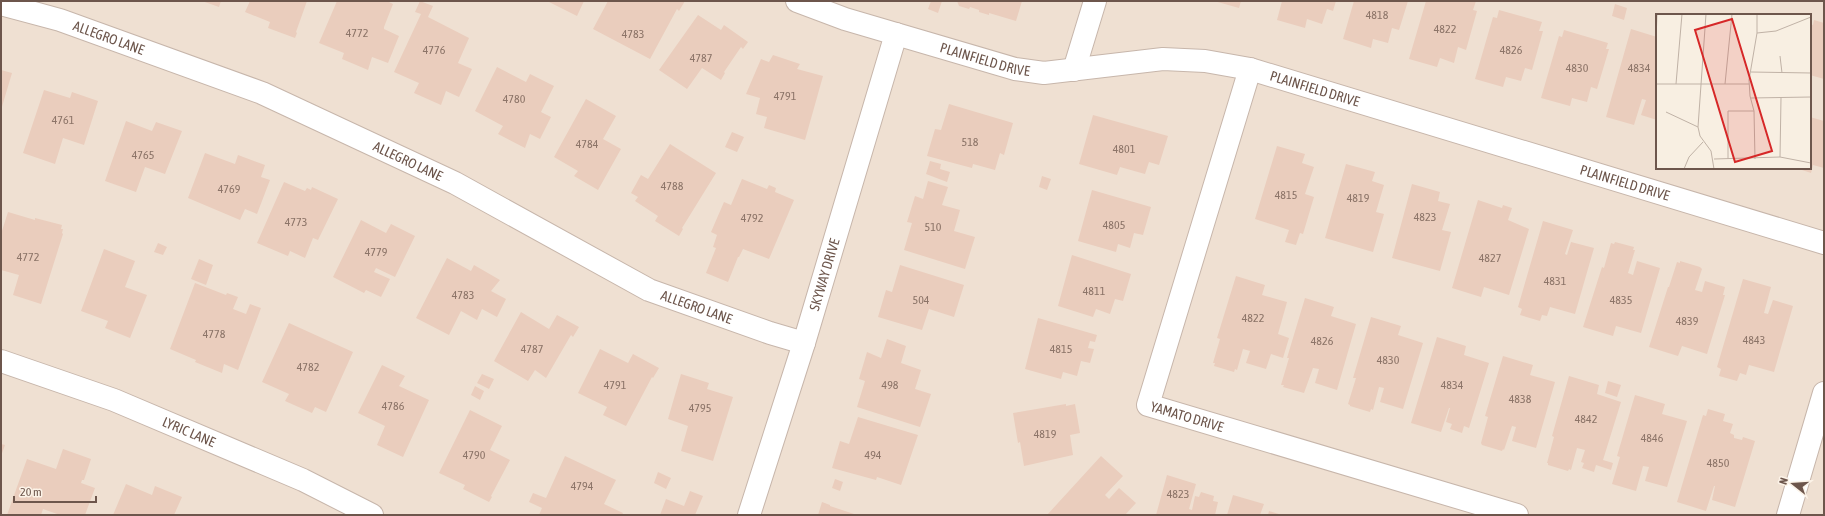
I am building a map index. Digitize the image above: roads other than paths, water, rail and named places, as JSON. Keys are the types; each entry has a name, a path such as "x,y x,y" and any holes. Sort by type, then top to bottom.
{"street":[{"name":"PLAINFIELD DRIVE","path":"797,1 845,19 1015,69 1044,73 1163,59 1205,61 1250,69 1824,243"},
{"path":"1074,70 1095,1"},
{"name":"ALLEGRO LANE","path":"1,4 60,20 262,93 454,183 649,290 770,333 804,343"},
{"name":"SKYWAY DRIVE","path":"750,515 804,343 896,34"},
{"name":"YAMATO DRIVE","path":"1250,69 1148,405 1517,515"},
{"name":"LYRIC LANE","path":"1,361 114,400 303,480 372,515"},
{"path":"1788,515 1824,393"}]}
